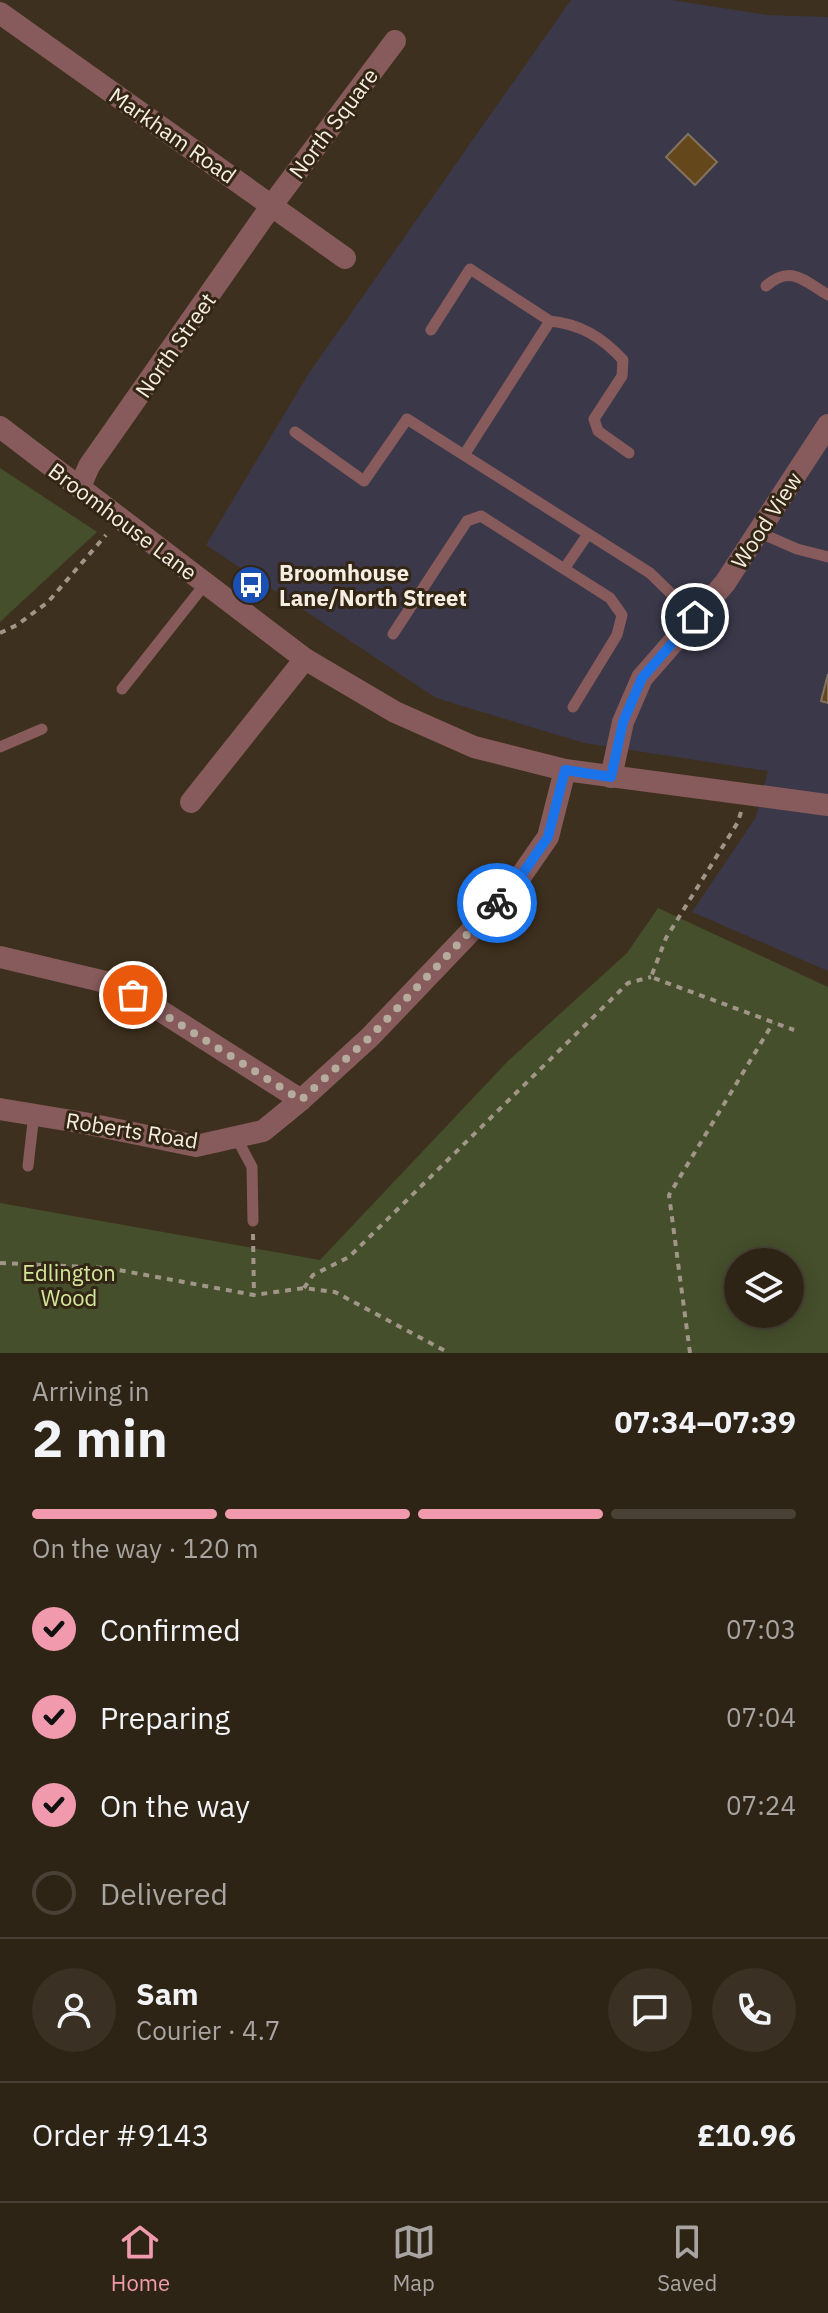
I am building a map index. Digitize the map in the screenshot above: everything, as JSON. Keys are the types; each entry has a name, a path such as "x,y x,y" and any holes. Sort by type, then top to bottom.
{"street":[{"name":"Markham Road","path":"0,13 345,258"},
{"name":"North Square","path":"272,205 395,41"},
{"name":"North Street","path":"80,487 89,466 272,205"},
{"name":"Wood View","path":"611,777 623,722 642,678 725,583 828,425"},
{"name":"Broomhouse Lane","path":"0,427 305,659 395,712 474,747 565,770 828,805"},
{"path":"191,802 305,659"},
{"name":"Roberts Road","path":"0,1109 196,1146 263,1131 370,1037 514,886 548,837 565,770"},
{"path":"0,957 110,983 156,1008 301,1100"}],"lane":[{"path":"431,330 470,269 550,321 572,324 586,330 623,360 622,376 594,419 598,431 629,453"},
{"path":"766,286 785,274 795,276 828,295"},
{"path":"464,455 550,321"},
{"path":"295,432 364,481 407,419 650,573 695,617"},
{"path":"393,634 467,521 481,516 610,598 622,615 617,635 573,707"},
{"path":"758,532 797,549 828,557"},
{"path":"564,569 588,534"},
{"path":"122,689 205,584"},
{"path":"0,747 42,729"},
{"path":"28,1166 34,1114"},
{"path":"236,1137 252,1167 253,1221"}],"path":[{"path":"0,633 17,625 48,602 120,517"},
{"path":"651,977 666,938 738,822 747,795"},
{"path":"304,1288 313,1275 349,1257 628,983 651,977 794,1030"},
{"path":"690,1353 669,1195 773,1023"},
{"path":"253,1221 254,1295"},
{"path":"0,1263 108,1268 254,1295 304,1288 335,1292 449,1353"}],"shaded area":[{"path":"571,0 671,0 767,15 828,17 828,971 692,912 756,817 768,771 584,743 436,698 206,545 309,373"}],"green space":[{"path":"0,468 97,532 0,622"},
{"name":"Edlington Wood","path":"658,908 828,987 828,1353 0,1353 0,1203 320,1260 508,1061 627,953"}],"building":[{"path":"688,134 717,162 695,185 666,157"},
{"path":"828,674 828,703 821,701"}],"way so far":[{"path":"133,995 301,1100 370,1037 497,903"}],"place":[{"name":"Broomhouse Lane/North Street","path":"251,585"}],"route":[{"path":"497,903 514,886 548,837 565,770 611,777 623,722 642,678 695,617"}]}
